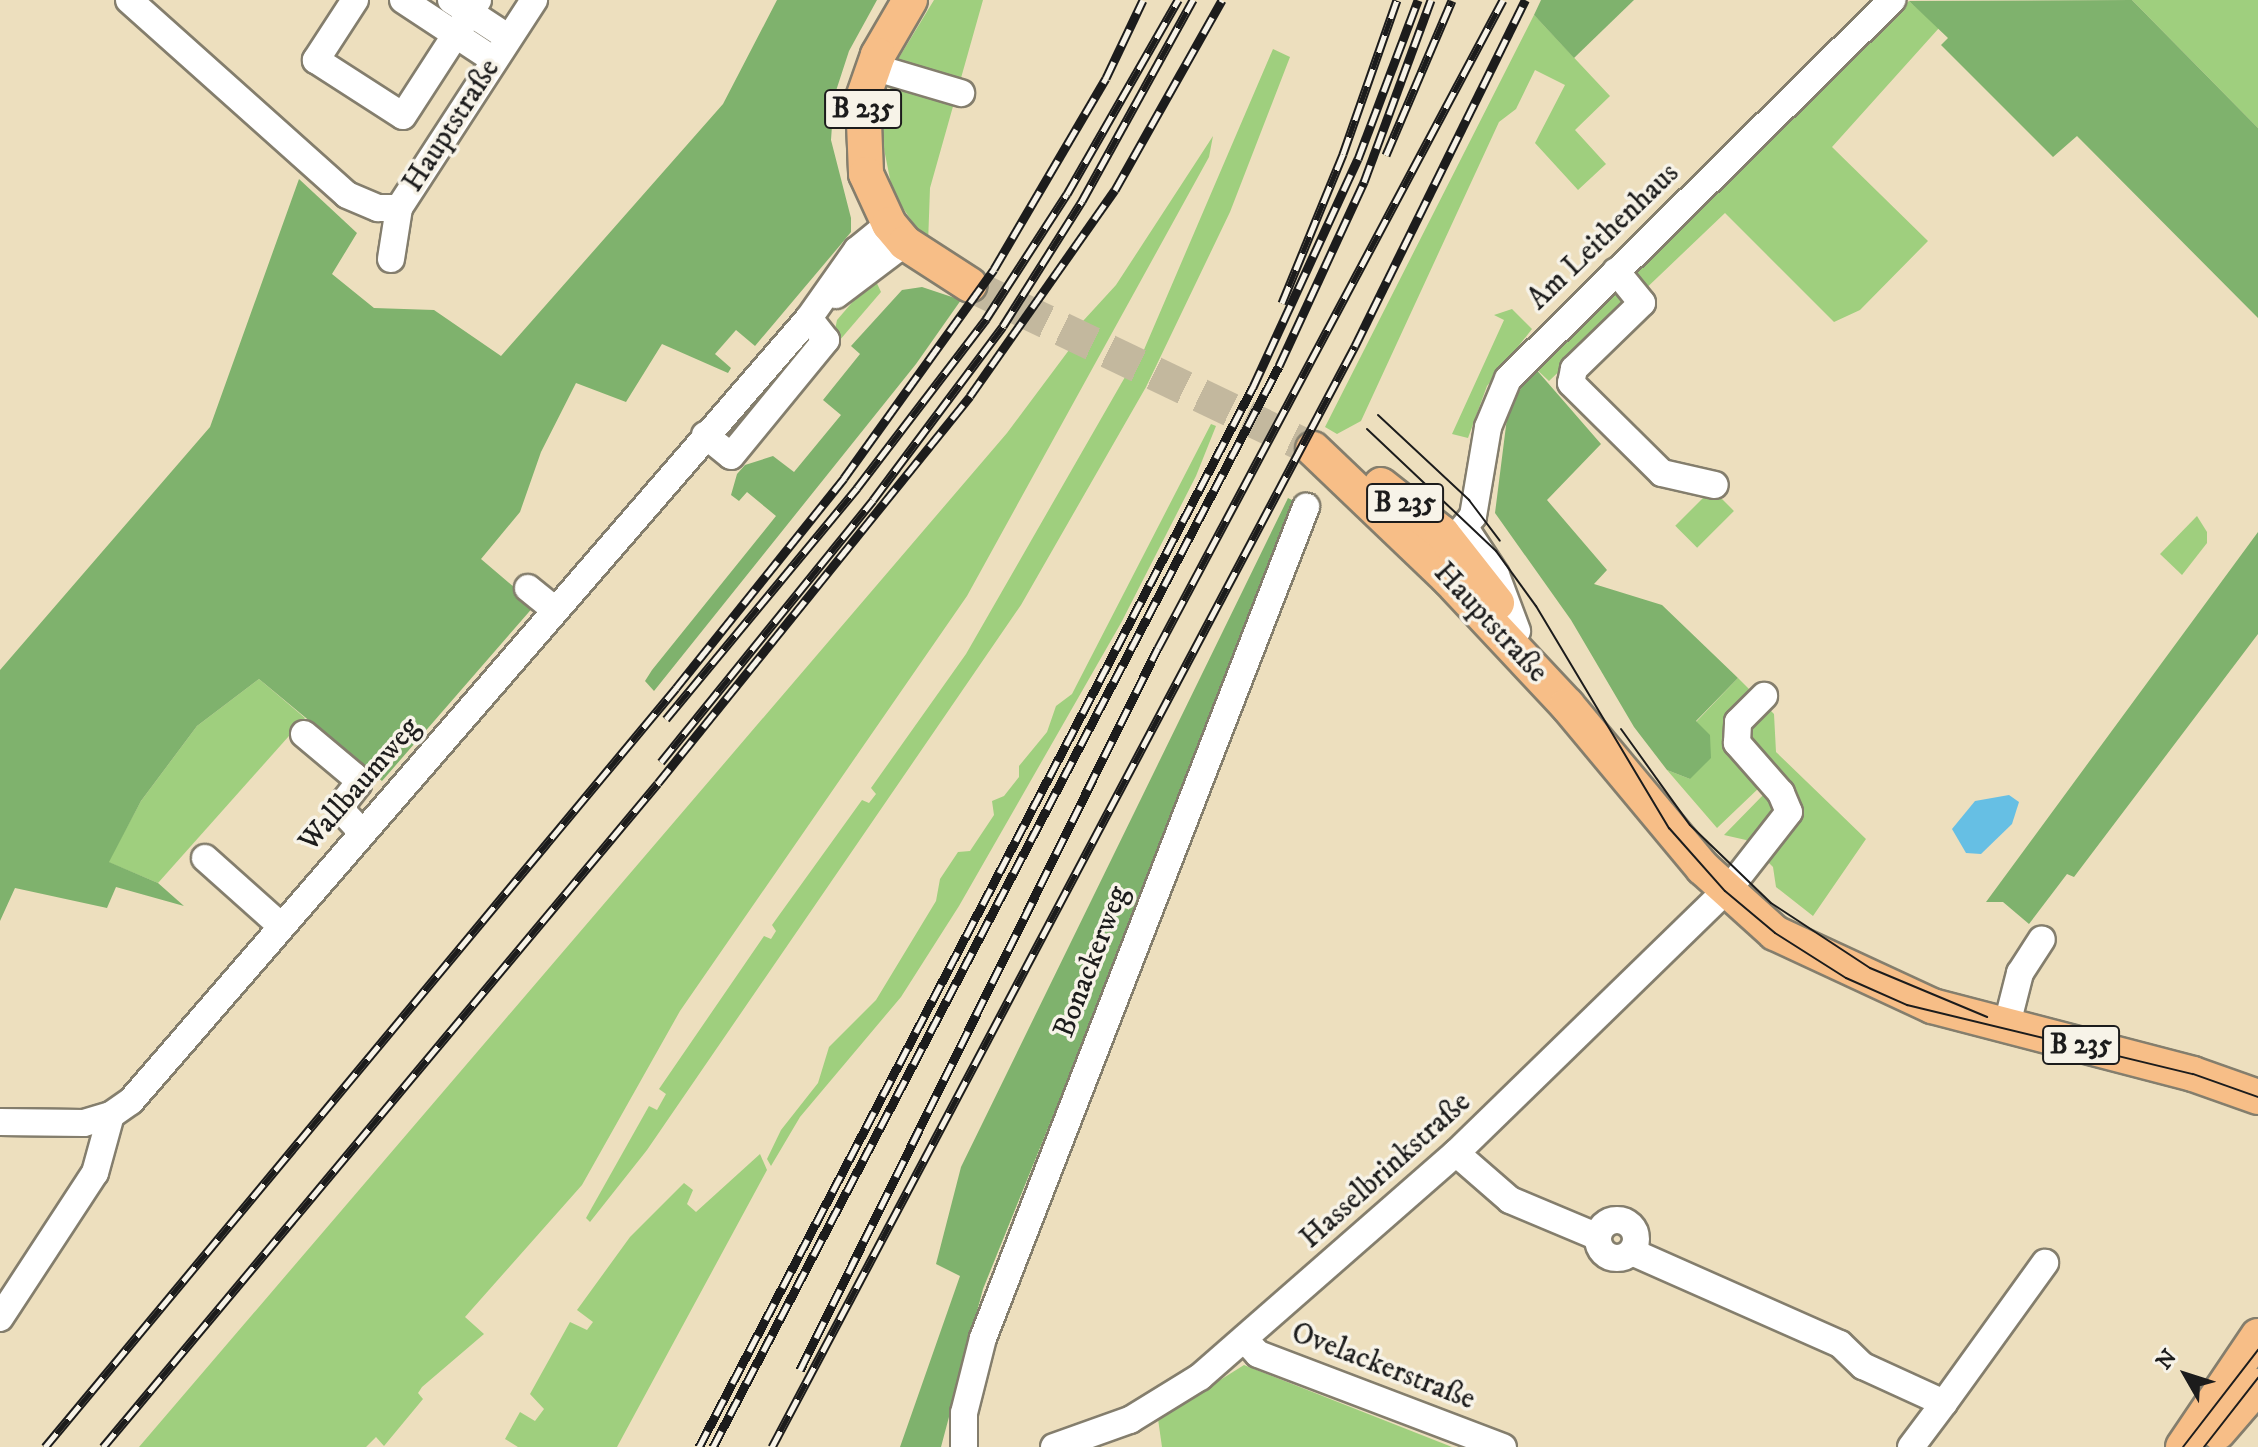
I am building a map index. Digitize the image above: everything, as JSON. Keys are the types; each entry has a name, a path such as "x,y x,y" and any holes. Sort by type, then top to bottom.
{"main road":[{"name":"B 235","path":"897,233 866,174 861,137 863,98 873,67 910,0"},
{"path":"897,233 970,285"},
{"name":"Hauptstraße","path":"1451,545 1517,631 1554,691"},
{"name":"Hauptstraße","path":"1451,545 1554,691 1732,884 1788,916 1808,946 1905,996 2006,1028 2153,1063 2258,1097"},
{"path":"2183,1447 2258,1336"},
{"path":"2205,1447 2256,1393"}],"street":[{"path":"129,0 347,195 378,208 399,208"},
{"path":"355,0 316,60 403,116 456,35 467,4 509,38"},
{"path":"403,0 494,60"},
{"name":"Hauptstraße","path":"391,259 399,208 534,0"},
{"name":"Am Leithenhaus","path":"1451,545 1475,507 1488,427 1500,393 1525,360 1892,0"},
{"path":"873,67 961,93"},
{"name":"Wallbaumweg","path":"111,1115 131,1101 553,608 809,318 857,250 897,233"},
{"path":"1616,271 1642,303 1574,369 1571,383 1662,473 1715,485"},
{"name":"Bonackerweg","path":"964,1447 964,1413 983,1338 1306,507"},
{"path":"528,588 553,608"},
{"name":"Hasselbrinkstraße","path":"1054,1447 1130,1420 1165,1400 1245,1340 1456,1153 1732,884 1789,812 1781,793 1737,743 1738,722 1764,696"},
{"path":"304,734 354,776 358,784 344,802 344,813 362,832"},
{"path":"205,858 281,926"},
{"path":"2006,1028 2020,973 2042,939"},
{"path":"0,1122 84,1123 111,1115"},
{"path":"0,1318 59,1209 95,1173 111,1115"},
{"path":"1456,1153 1510,1200 1598,1237 1600,1248 1611,1258 1632,1252 1840,1344 1863,1366 1944,1403"},
{"path":"1911,1447 2045,1263"},
{"name":"Ovelackerstraße","path":"1245,1340 1258,1354 1503,1447"}],"green space":[{"path":"777,0 877,0 849,51 834,97 831,140 851,218 851,232 842,243 755,346 736,330 715,354 731,368 728,373 662,344 626,402 576,383 541,452 520,512 481,559 535,605 382,781 259,679 197,726 141,801 109,862 158,883 184,906 116,887 107,908 15,888 0,921 0,670 210,427 299,179 357,233 332,274 374,308 434,310 501,356 723,104"},
{"path":"934,0 983,0 930,188 928,244 893,194 880,129 897,61"},
{"path":"1541,0 1634,0 1574,58 1534,15"},
{"path":"2132,0 2258,0 2258,128"},
{"path":"2132,0 2258,128 2258,318 2077,136 2053,157 1941,45 1948,38 1909,1"},
{"path":"1909,1 1939,28 1832,147 1928,241 1860,310 1834,322 1725,213 1549,381 1534,367 1815,86"},
{"path":"1534,15 1610,96 1575,130 1606,164 1578,190 1535,143 1565,85 1535,70 1516,109 1499,122 1361,421 1337,434 1325,427"},
{"path":"1273,49 1290,57 1230,212 1146,387 1021,605 647,1150 590,1222 586,1218 649,1106 657,1110 666,1094 659,1089 764,936 771,939 776,931 772,925 862,800 869,803 876,794 871,788 966,654 1125,377 1131,380"},
{"path":"1213,136 1209,157 967,596 680,1011 582,1185 465,1317 484,1334 422,1387 418,1393 423,1399 384,1446 376,1437 366,1447 139,1447 1007,433 1069,350 1075,352 1088,324 1083,321 1116,285"},
{"path":"874,277 881,292 839,341 833,339 837,320"},
{"path":"922,287 961,300 916,364 654,691 645,681 652,670 776,516 747,492 739,501 731,495 737,474 745,465 773,456 794,472 841,415 823,400 860,354 851,346 902,290"},
{"path":"1512,309 1532,329 1487,386 1468,438 1452,434 1504,320 1494,315"},
{"path":"1534,367 1601,444 1547,500 1607,570 1594,584 1662,605 1738,678 1696,721 1710,735 1711,758 1690,779 1667,770 1634,727 1571,620 1495,513 1508,410"},
{"path":"1211,424 1216,426 1196,476 1121,623 959,906 901,997 800,1117 771,1166 767,1159 781,1130 818,1083 829,1047 876,1000 936,901 940,879 958,852 970,851 994,815 992,801 1004,796 1019,777 1019,766 1047,732 1056,706 1072,694"},
{"path":"1712,489 1734,511 1697,548 1675,526"},
{"path":"1288,498 1300,504 983,1289 941,1447 900,1447 960,1276 936,1264 961,1167"},
{"path":"2197,516 2207,532 2207,543 2182,575 2160,554"},
{"path":"2258,532 2258,634 2074,877 2067,874 2029,924 2003,902 1986,902"},
{"path":"1738,678 1774,714 1776,752 1866,839 1813,916 1776,887 1773,867 1746,840 1724,835 1767,791 1761,786 1717,828 1667,770 1690,779 1696,722"},
{"path":"259,679 305,718 158,883 108,862 141,801 197,726"},
{"path":"760,1154 767,1170 617,1447 518,1447 505,1439 520,1412 535,1421 544,1409 530,1394 570,1322 587,1330 593,1322 577,1310 630,1237 684,1183 693,1190 687,1204 696,1212"},
{"path":"1244,1365 1452,1447 1162,1447 1158,1419"}],"water":[{"path":"2009,795 2019,802 2012,824 1981,854 1966,853 1952,829 1975,801"}],"tunnel":[{"path":"970,285 1313,449"}],"tram line":[{"path":"1378,415 1469,500 1500,541"},
{"path":"1367,429 1496,551 1536,606 1669,828 1725,891 1775,933 1846,978 1907,1005 2193,1074 2258,1097"},
{"path":"1621,729 1690,825 1771,903 1870,968 1987,1017"},
{"path":"2183,1447 2258,1350"},
{"path":"2204,1447 2258,1378"}],"railway":[{"path":"45,1447 676,688 844,478 994,269 1106,78 1143,0"},
{"path":"666,719 857,488 986,319 1067,194 1178,0"},
{"path":"661,762 873,500 1003,326 1082,201 1193,0"},
{"path":"103,1447 658,783 970,396 1115,190 1222,0"},
{"path":"1282,303 1343,154 1397,0"},
{"path":"699,1447 1253,387 1358,159 1418,0"},
{"path":"713,1447 1279,366 1364,182 1431,0"},
{"path":"1386,155 1452,0"},
{"path":"800,1370 1158,648 1503,0"},
{"path":"772,1447 1355,346 1525,0"}]}
